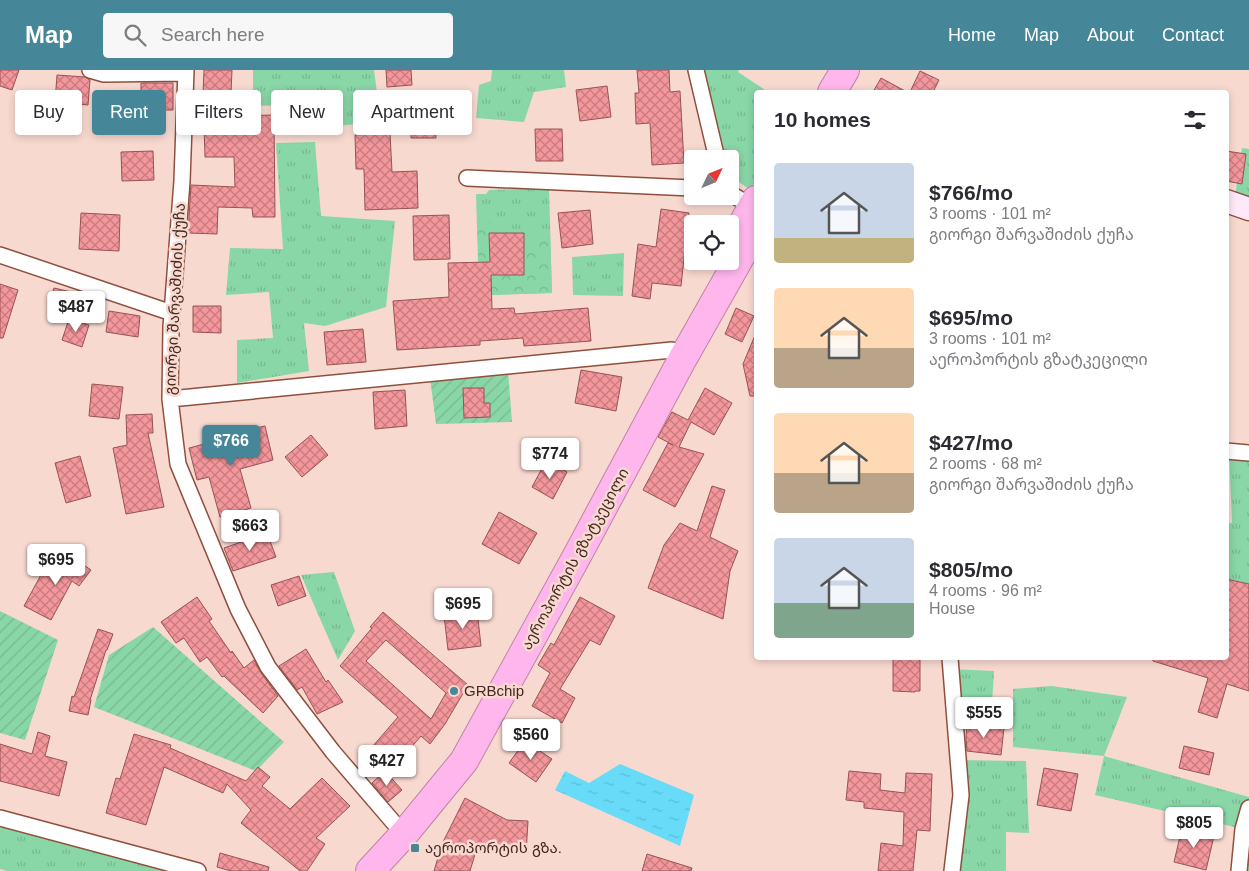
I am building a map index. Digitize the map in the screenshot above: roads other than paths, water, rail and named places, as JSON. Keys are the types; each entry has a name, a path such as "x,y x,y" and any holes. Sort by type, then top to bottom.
{"highway":[{"path":"817,90 828,70"},
{"path":"833,90 845,70"},
{"name":"აეროპორტის გზატკეცილი","path":"739,228 749,207"},
{"name":"აეროპორტის გზატკეცილი","path":"370,871 405,833 464,761 683,358 749,207"},
{"name":"აეროპორტის გზატკეცილი","path":"349,871 394,823 453,754 717,270"}],"street":[{"path":"90,70 104,74 186,71"},
{"path":"696,70 715,150"},
{"name":"გიორგი შარვაშიძის ქუჩა","path":"186,71 182,181 172,313 170,399 178,464 238,609 268,667 333,752 394,823"},
{"path":"467,178 684,188"},
{"path":"1229,202 1249,208"},
{"path":"0,255 172,313"},
{"path":"170,399 672,350"},
{"path":"1229,451 1249,453"},
{"path":"950,660 961,795 952,871"},
{"path":"1239,871 1243,829 1249,808"},
{"path":"0,818 198,871"}],"water":[{"path":"620,764 694,795 680,846 555,790 565,771 589,783"}],"place":[{"name":"GRBchip","path":"454,691"},
{"name":"აეროპორტის გზა.","path":"415,848"}]}
